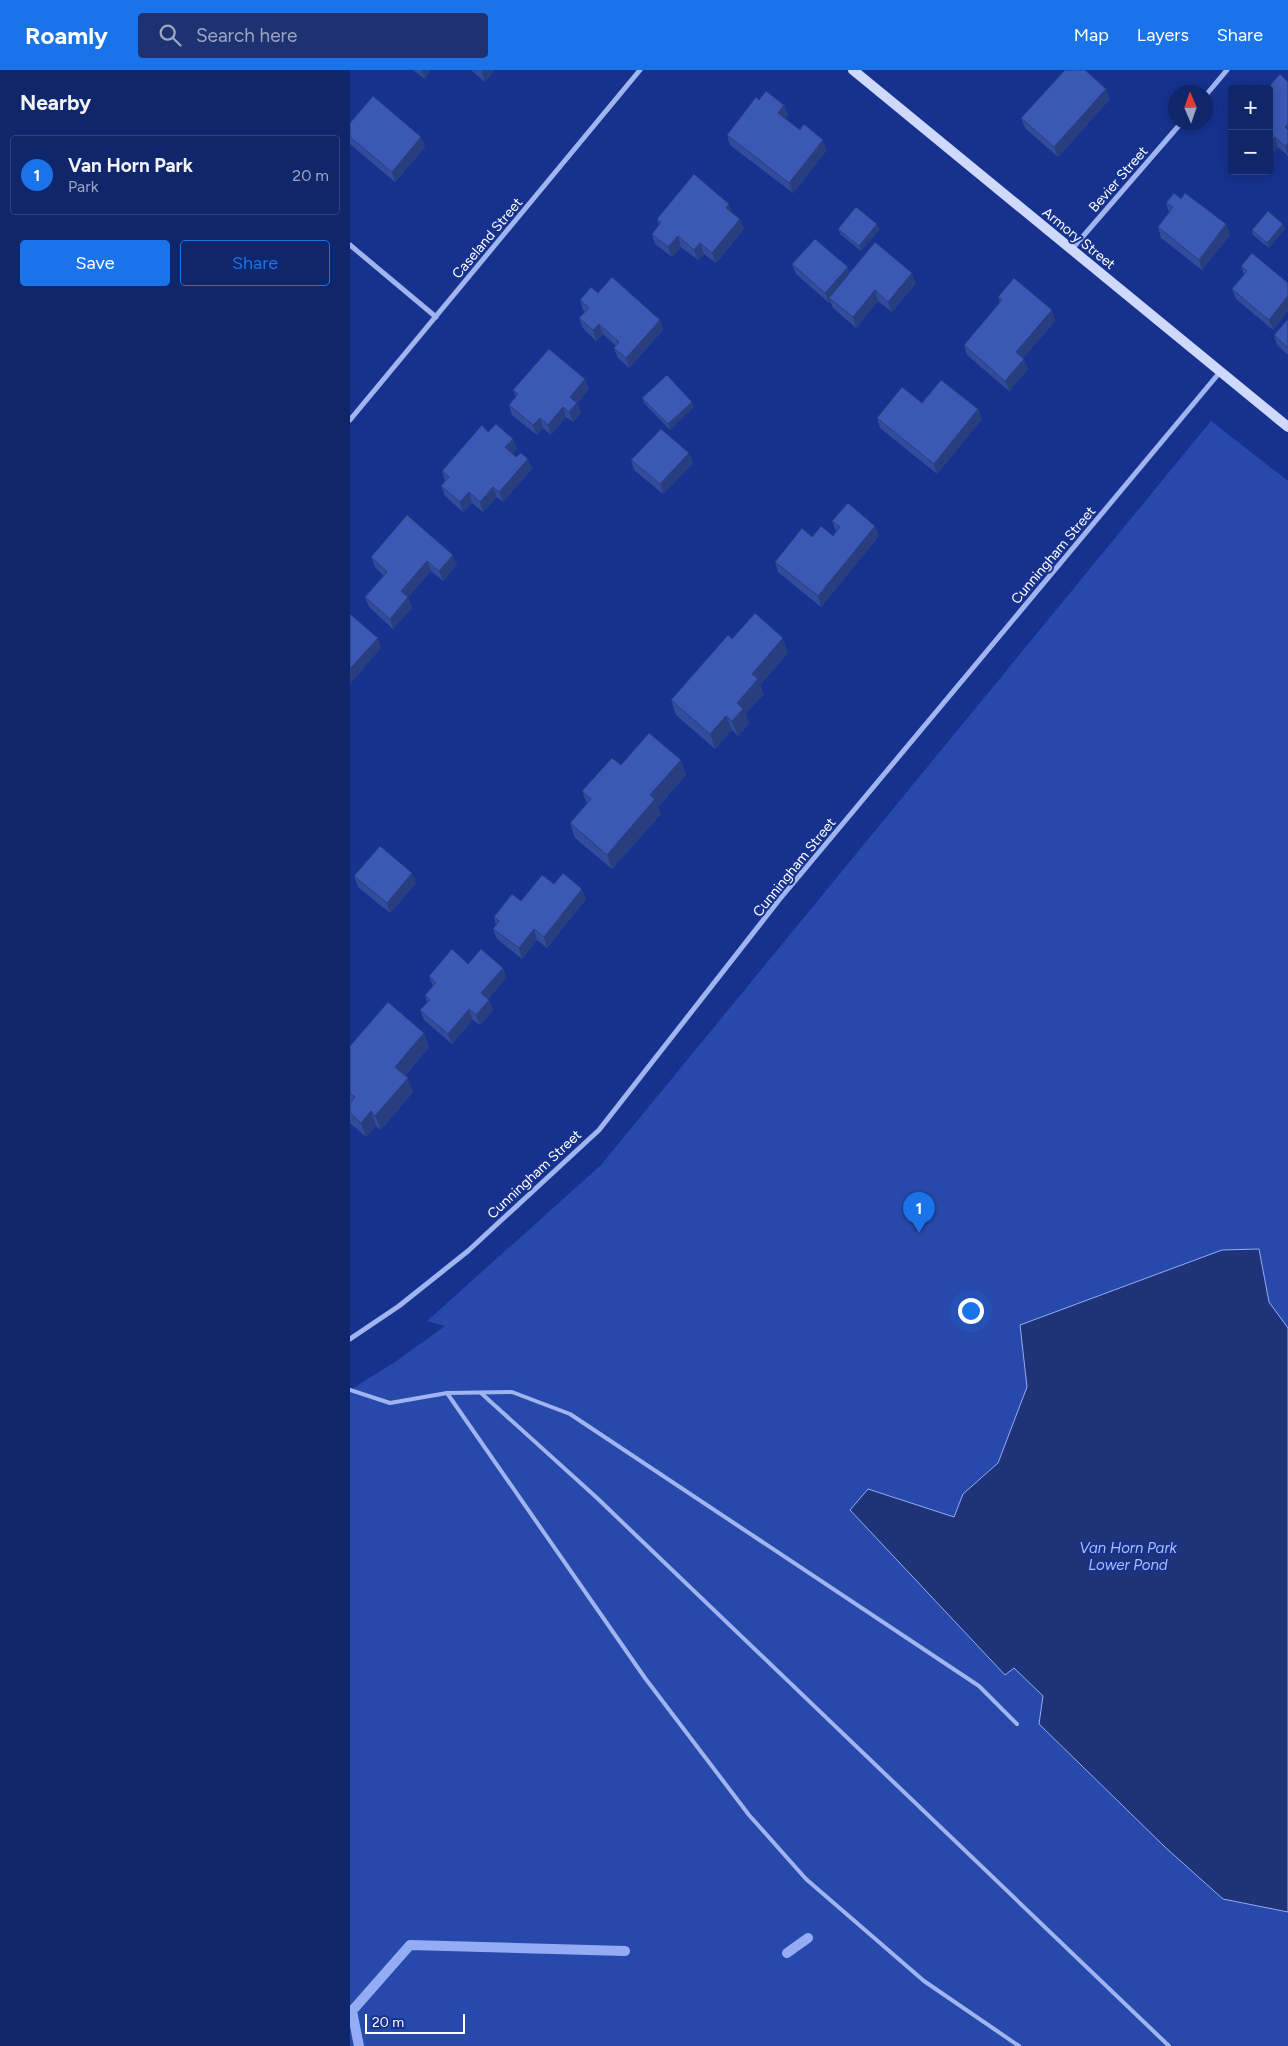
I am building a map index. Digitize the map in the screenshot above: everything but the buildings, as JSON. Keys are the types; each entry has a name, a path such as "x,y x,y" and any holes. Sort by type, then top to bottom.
{"main road":[{"name":"Armory Street","path":"852,70 1288,427"}],"street":[{"name":"Caseland Street","path":"350,420 640,70"},
{"path":"1213,87 1227,70"},
{"name":"Bevier Street","path":"1071,250 1175,130"},
{"path":"350,245 436,317"},
{"name":"Cunningham Street","path":"350,1339 399,1306 468,1251 599,1130 780,900 1220,372"}],"lane":[{"path":"350,1390 390,1402 447,1393 512,1392 570,1414 979,1686 1017,1724"},
{"path":"447,1393 645,1678 749,1815 806,1879 924,1981 1019,2046"},
{"path":"481,1393 596,1496 1169,2046"}],"shaded area":[{"path":"1211,421 1288,481 1288,2046 350,2046 350,1390 395,1362 445,1326 427,1321 601,1165"}],"water":[{"name":"Van Horn Park Lower Pond","path":"1259,1249 1269,1302 1288,1328 1288,1912 1223,1899 1166,1848 1039,1724 1043,1696 1014,1668 1005,1675 850,1510 868,1489 954,1517 963,1494 998,1463 1027,1387 1020,1325 1222,1250"}],"waterway":[{"path":"787,1953 808,1938"},
{"path":"359,2046 352,2011 410,1945 625,1951"}],"place":[{"name":"Van Horn Park","path":"919,1233"}]}
